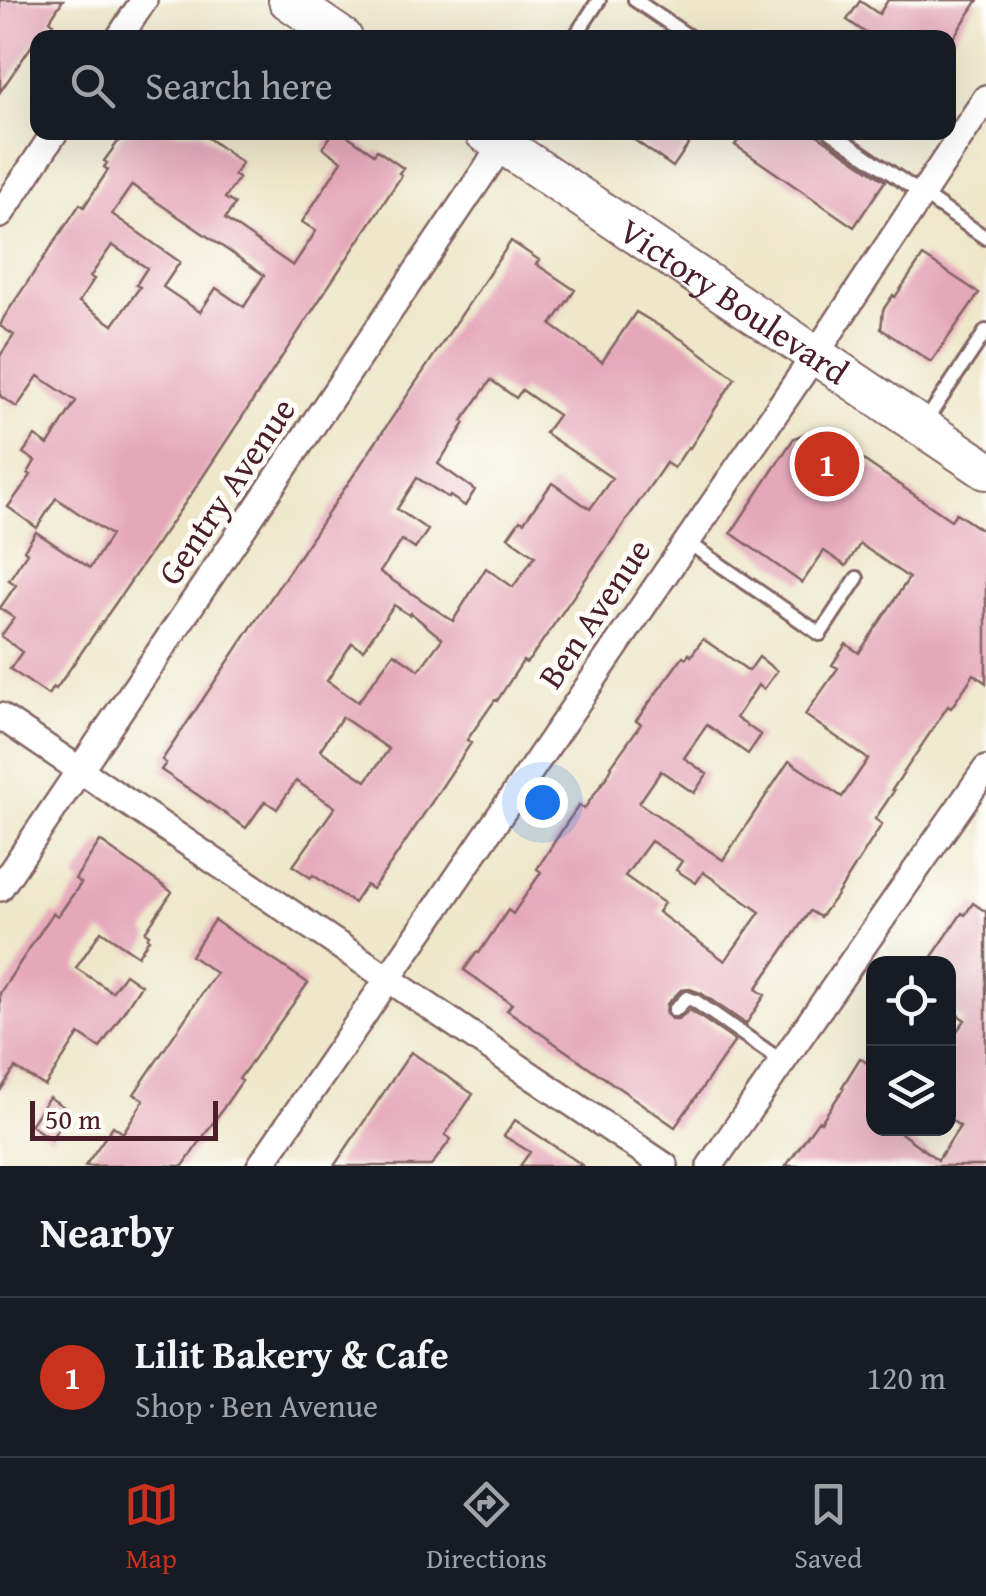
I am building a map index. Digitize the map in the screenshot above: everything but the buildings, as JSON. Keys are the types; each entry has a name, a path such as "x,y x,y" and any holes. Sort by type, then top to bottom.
{"main road":[{"path":"288,0 331,30"},
{"name":"Victory Boulevard","path":"503,140 986,470"}],"street":[{"path":"124,30 144,0"},
{"name":"Ben Avenue","path":"260,1166 986,98"},
{"path":"0,214 50,140"},
{"name":"Gentry Avenue","path":"0,888 497,140"},
{"path":"0,716 665,1166"},
{"path":"710,1166 986,770"}],"lane":[{"path":"579,30 599,0"},
{"path":"636,0 679,30"},
{"path":"842,140 986,238"},
{"path":"922,427 986,331"},
{"path":"686,541 820,634 857,578"},
{"path":"675,1010 686,998 695,1001 783,1062"}],"place":[{"name":"Lilit Bakery & Cafe","path":"827,464"}]}
